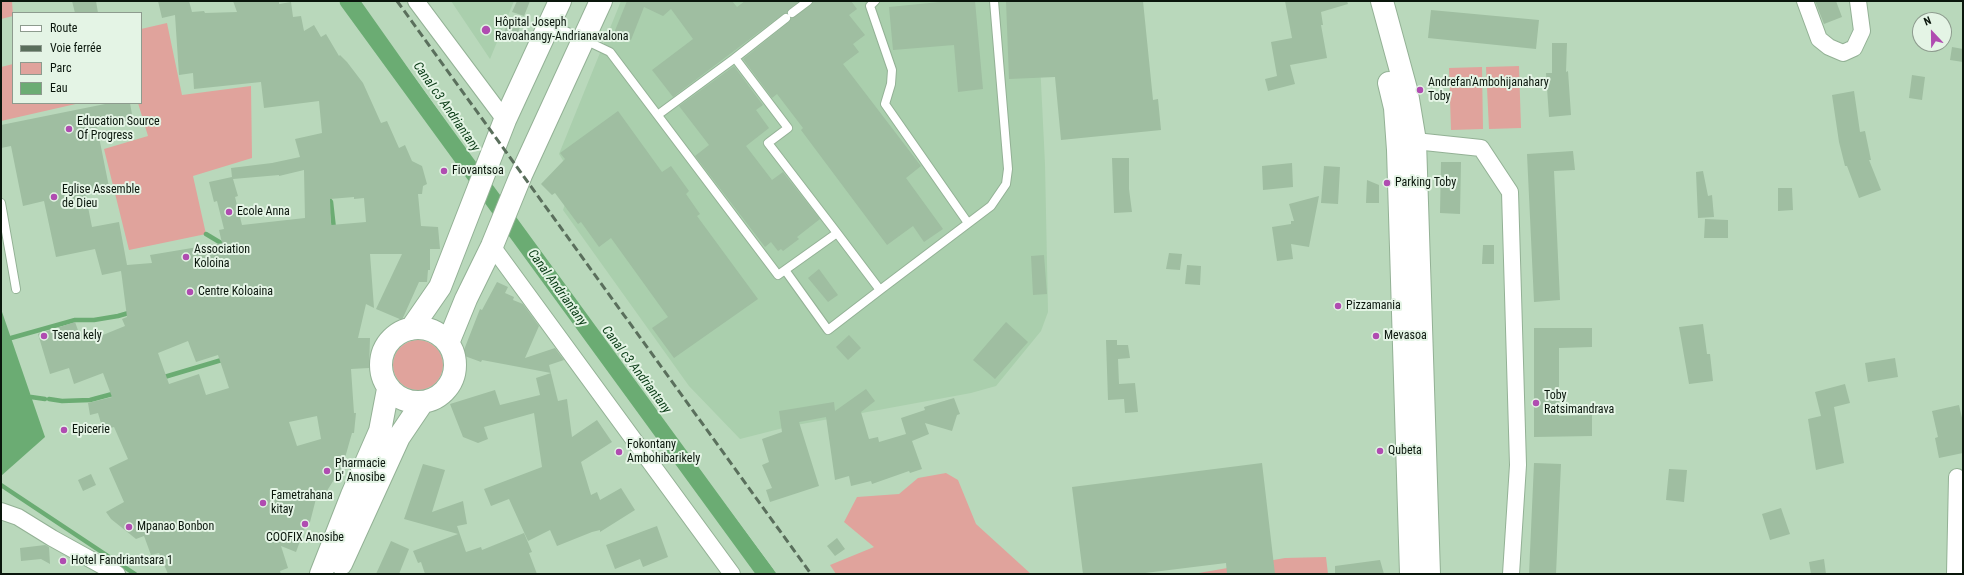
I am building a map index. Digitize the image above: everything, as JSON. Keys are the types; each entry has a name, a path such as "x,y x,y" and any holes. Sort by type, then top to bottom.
{"main road":[{"path":"411,329 440,287 505,120 560,1"},
{"path":"448,343 466,299 492,246 521,175 601,1"},
{"path":"1367,1 1395,108 1409,148 1410,574"},
{"path":"1382,1 1407,93 1429,574"},
{"path":"411,329 432,330 448,343 455,358 455,371 453,381 445,392 435,399 422,403 403,400 388,389 382,376 380,363 384,350 389,342 399,333 411,329"},
{"path":"330,570 352,495 380,431 388,389"},
{"path":"330,570 399,437 422,403"}],"street":[{"path":"416,1 505,120"},
{"path":"1805,1 1819,39 1829,48 1843,53 1854,48 1862,31 1858,1"},
{"path":"1409,148 1481,148 1510,192 1518,465 1511,574"},
{"path":"492,246 732,574"},
{"path":"1955,574 1957,477"},
{"path":"1,511 18,517 52,538 117,574"}],"lane":[{"path":"659,114 735,58 808,1"},
{"path":"875,1 870,6 892,70 891,84 885,104 968,223"},
{"path":"785,270 828,330 991,206 1006,184 1008,169 994,1"},
{"path":"550,23 610,52 659,114 778,275 837,233"},
{"path":"735,58 788,128 768,143 880,290"},
{"path":"1,203 16,289"}],"shaded area":[{"name":"Hôpital Joseph Ravoahangy-Andrianavalona","path":"451,1 514,1 490,59"},
{"path":"621,1 1037,1 1045,164 1048,312 1041,331 996,386 971,393 791,426 740,439 689,386 563,210 574,178 559,154"}],"green space":[{"path":"1,1 12,1 12,16 1,19"},
{"path":"167,23 182,95 251,86 252,158 193,176 206,234 129,250 104,149 148,136 138,104 142,104 142,29"},
{"path":"12,64 12,104 76,104 1,121 1,67"},
{"path":"1519,66 1521,128 1489,129 1486,67"},
{"path":"1482,67 1483,129 1451,130 1449,68"},
{"path":"418,340 427,342 436,347 441,356 443,365 441,374 436,383 427,388 418,390 409,388 400,383 395,374 393,365 395,356 400,347 409,342"},
{"path":"946,473 958,480 976,524 1031,574 836,574 830,565 874,547 844,522 857,497 899,494 918,478"},
{"path":"1326,557 1328,574 1193,574 1285,558"}],"water":[{"path":"1,309 45,437 1,476"}],"building":[{"path":"72,1 96,1 98,12 75,12"},
{"path":"158,1 189,1 192,12 204,11 205,13 237,12 233,1 279,1 279,4 291,2 293,17 301,16 304,31 314,25 321,37 326,34 339,56 340,55 347,62 363,83 381,123 387,121 399,148 405,145 412,161 422,166 427,184 423,186 422,194 418,194 421,226 438,227 440,249 430,249 430,270 428,270 427,282 419,282 402,320 376,309 402,254 370,254 374,308 366,304 358,338 370,338 369,368 351,369 354,413 356,413 354,433 352,433 339,479 335,478 325,494 318,491 309,526 306,525 296,552 281,546 288,568 280,571 281,574 168,574 159,553 151,555 144,536 136,539 111,519 106,512 124,502 109,468 128,459 114,427 103,430 98,413 90,415 88,403 112,397 103,373 74,384 69,368 50,374 38,334 75,322 79,333 92,331 93,339 125,326 122,319 127,317 121,271 102,275 95,249 56,257 44,201 23,206 11,146 1,148 1,125 105,104 130,104 133,120 97,127 109,187 85,192 92,227 119,222 127,265 152,263 150,255 222,243 219,230 224,229 217,201 214,202 209,182 232,177 231,168 272,163 300,157 295,139 322,133 319,101 264,108 261,82 194,89 193,73 179,75 175,15 162,18","holes":["304,170 305,218 242,225 235,197 238,196 233,179 279,176","354,197 354,199 364,198 366,222 331,225 330,199","188,341 196,362 218,355 229,388 206,395 199,374 169,384 158,353","317,416 321,439 297,446 289,422"]},
{"path":"517,1 530,1 524,16 512,12"},
{"path":"627,1 732,1 737,7 745,1 799,1 789,9 787,13 783,14 673,97 652,70 693,39 671,9 663,16 644,7 631,40 614,33"},
{"path":"813,1 851,1 857,9 849,15 865,35 853,44 859,52 843,64 921,166 906,178 943,229 924,242 913,226 887,245 801,130 803,128 777,94 772,98 743,59 789,22 791,18 811,5"},
{"path":"950,1 975,1 983,89 958,92 954,45 893,50 889,7"},
{"path":"1006,1 1143,1 1153,100 1158,99 1161,130 1061,140 1055,77 1009,79"},
{"path":"1285,1 1347,1 1348,4 1321,12 1323,25 1321,25 1327,58 1290,65 1295,84 1268,91 1265,79 1277,76 1271,42 1292,38"},
{"path":"1815,1 1836,1 1842,17 1824,24"},
{"path":"1431,10 1539,20 1536,49 1428,38"},
{"path":"509,20 521,25 514,42 502,37"},
{"path":"1552,43 1567,43 1566,72 1568,71 1571,115 1549,117 1546,73 1552,73"},
{"path":"1952,47 1963,49 1963,62 1950,60"},
{"path":"734,66 763,105 756,110 769,128 746,146 772,180 783,172 820,219 797,237 799,239 783,251 781,249 778,251 771,242 765,247 695,156 709,145 679,106"},
{"path":"1912,75 1925,77 1922,100 1909,98"},
{"path":"1854,91 1860,132 1865,131 1871,160 1869,160 1881,190 1859,198 1847,166 1845,166 1839,142 1832,95"},
{"path":"618,111 662,172 671,166 689,191 686,194 700,214 697,216 758,299 674,358 652,328 668,317 611,238 599,247 581,222 578,224 555,193 552,195 541,184 565,159 560,153"},
{"path":"1573,151 1575,170 1554,171 1560,300 1534,302 1527,154"},
{"path":"1112,158 1129,158 1129,189 1132,212 1114,213"},
{"path":"1441,162 1461,162 1460,214 1440,213"},
{"path":"1292,163 1293,187 1263,190 1262,166"},
{"path":"1324,166 1340,167 1338,204 1321,203"},
{"path":"1703,171 1708,196 1712,195 1714,217 1698,218 1696,172"},
{"path":"1367,180 1379,185 1379,203 1366,203"},
{"path":"1778,188 1792,188 1793,210 1778,211"},
{"path":"1319,196 1309,247 1291,244 1293,259 1277,261 1272,227 1291,224 1291,221 1294,221 1289,204"},
{"path":"1705,219 1728,220 1728,238 1704,238"},
{"path":"1483,245 1494,245 1494,264 1482,264"},
{"path":"1169,253 1182,254 1180,270 1166,269"},
{"path":"1044,255 1047,294 1033,295 1031,256"},
{"path":"1187,265 1201,266 1200,285 1185,284"},
{"path":"819,269 838,295 828,302 808,278"},
{"path":"497,282 508,287 505,293 514,297 513,300 523,304 539,326 525,358 555,348 564,360 549,365 551,373 482,360 481,362 462,355 480,309 482,310"},
{"path":"1006,322 1028,342 995,379 973,360"},
{"path":"1703,324 1707,354 1710,354 1713,381 1689,384 1679,327"},
{"path":"1534,328 1592,328 1592,347 1559,348 1559,416 1592,415 1592,436 1534,437"},
{"path":"849,335 861,348 848,360 836,347"},
{"path":"1106,340 1117,340 1117,345 1128,345 1130,358 1118,359 1119,384 1135,383 1138,412 1125,413 1124,399 1108,400"},
{"path":"1895,358 1898,377 1868,382 1865,363"},
{"path":"551,373 558,401 567,399 572,437 597,420 612,442 581,462 591,495 597,492 600,500 621,488 635,510 600,532 600,530 592,532 557,546 550,530 528,541 509,499 491,506 484,489 542,467 534,413 484,427 488,439 478,443 463,437 450,404 495,390 500,405 540,395 536,378"},
{"path":"1845,384 1850,403 1834,407 1844,463 1816,470 1808,419 1821,416 1815,392"},
{"path":"866,389 875,401 861,412 869,439 878,437 879,442 906,434 901,418 925,410 924,407 954,398 960,414 957,415 952,431 925,423 929,434 912,441 922,469 910,473 909,471 872,484 871,481 851,486 849,476 835,480 826,417 799,422 819,486 770,502 766,490 772,488 762,465 769,462 762,439 782,432 779,411 834,402 835,411"},
{"path":"1959,405 1963,422 1963,453 1939,458 1935,438 1938,437 1932,411"},
{"path":"1262,463 1275,574 1227,574 1226,563 1137,574 1083,574 1072,487"},
{"path":"1534,463 1561,464 1556,574 1529,574"},
{"path":"423,464 445,470 432,512 463,501 467,524 457,526 466,552 481,547 482,550 524,533 532,552 529,553 537,574 425,574 421,562 418,563 413,551 458,534 404,519"},
{"path":"1669,469 1687,470 1684,502 1666,500"},
{"path":"91,474 96,485 83,491 78,480"},
{"path":"1781,508 1790,534 1770,540 1762,514"},
{"path":"657,526 668,557 643,567 640,559 615,569 606,545"},
{"path":"837,538 845,549 835,556 827,546"},
{"path":"391,541 409,549 399,574 376,574"},
{"path":"45,545 49,547 50,564 41,559 21,561 20,548"},
{"path":"1824,559 1826,574 1811,574 1809,562"},
{"path":"1380,560 1384,574 1335,574 1335,566"}],"waterway":[{"name":"Canal c3 Andriantany","path":"348,1 766,574"},
{"name":"Canal c3 Andriantany","path":"358,1 478,171"},
{"name":"Canal c3 Andriantany","path":"487,183 503,205"},
{"path":"327,197 331,202 334,229"},
{"name":"Canal c3 Andriantany","path":"511,218 774,574"},
{"path":"206,234 221,243 228,243"},
{"path":"11,338 75,320 94,320 132,312"},
{"path":"161,378 225,359"},
{"path":"49,399 62,401 90,400 116,393"},
{"path":"31,397 45,399"},
{"name":"Canal Andriantany","path":"1,485 135,574"}],"railway":[{"path":"397,1 811,574"}],"place":[{"name":"Hôpital Joseph Ravoahangy-Andrianavalona","path":"486,30"},
{"name":"Andrefan'Ambohijanahary Toby","path":"1420,90"},
{"name":"Education Source Of Progress","path":"69,129"},
{"name":"Fiovantsoa","path":"444,171"},
{"name":"Parking Toby","path":"1387,183"},
{"name":"Eglise Assemble de Dieu","path":"54,197"},
{"name":"Ecole Anna","path":"229,212"},
{"name":"Association Koloina","path":"186,257"},
{"name":"Centre Koloaina","path":"190,292"},
{"name":"Pizzamania","path":"1338,306"},
{"name":"Tsena kely","path":"44,336"},
{"name":"Mevasoa","path":"1376,336"},
{"name":"Toby Ratsimandrava","path":"1536,403"},
{"name":"Epicerie","path":"64,430"},
{"name":"Qubeta","path":"1380,451"},
{"name":"Fokontany Ambohibarikely","path":"619,452"},
{"name":"Pharmacie D' Anosibe","path":"327,471"},
{"name":"Fametrahana kitay","path":"263,503"},
{"name":"COOFIX Anosibe","path":"305,524"},
{"name":"Mpanao Bonbon","path":"129,527"},
{"name":"Hotel Fandriantsara 1","path":"63,561"}]}
